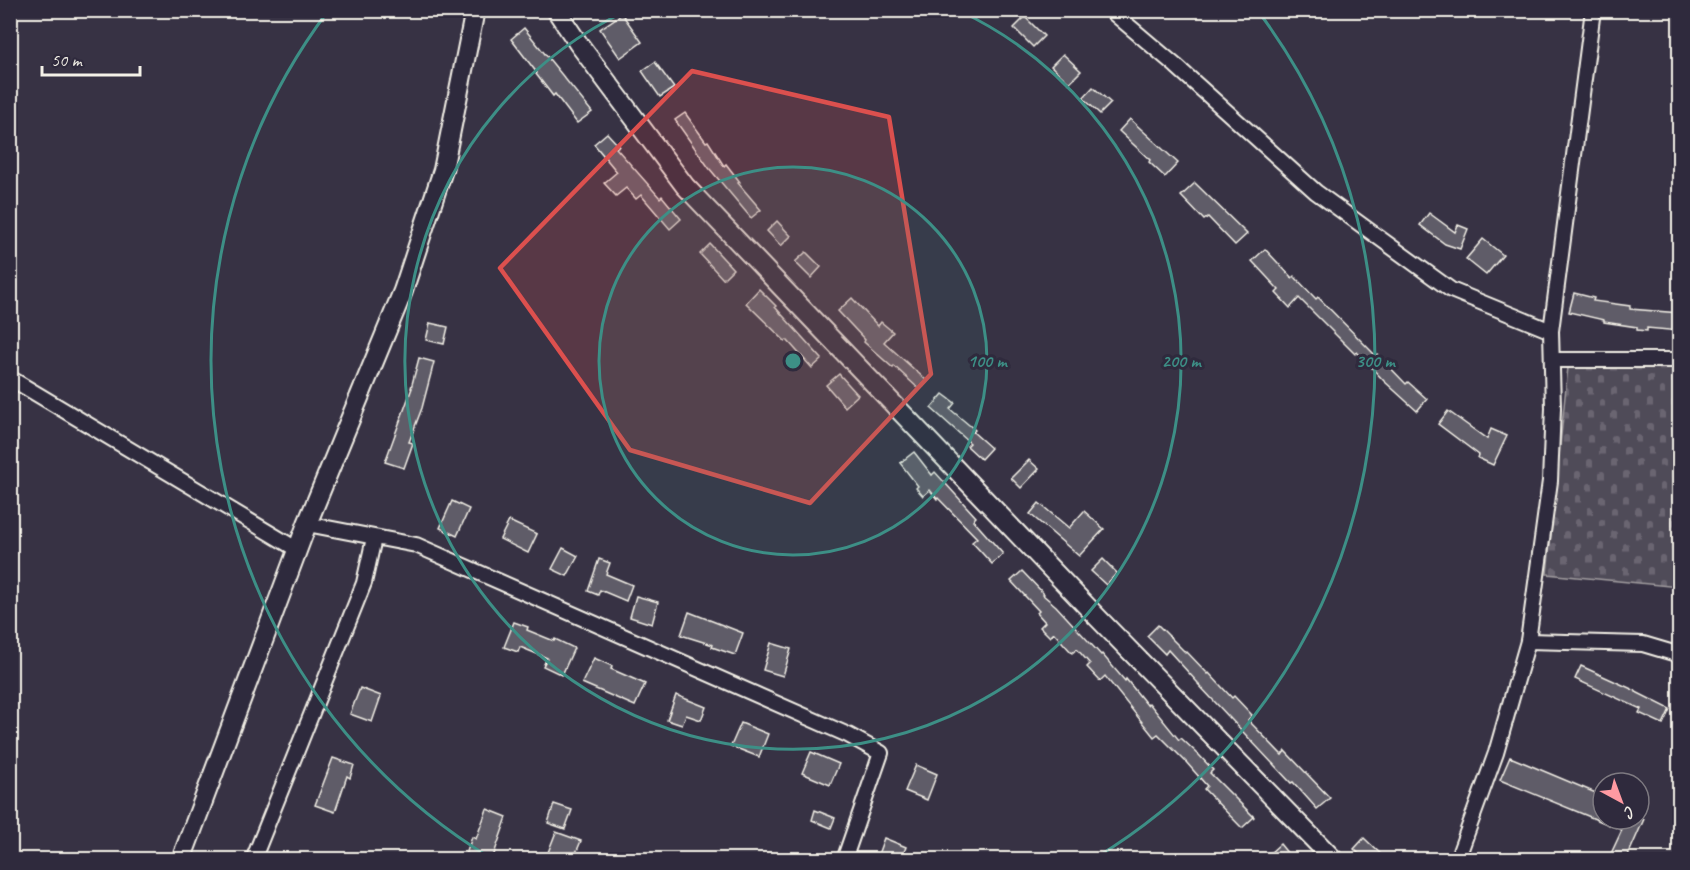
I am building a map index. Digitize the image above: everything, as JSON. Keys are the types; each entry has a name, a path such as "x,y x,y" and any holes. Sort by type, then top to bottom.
{"street":[{"path":"181,860 308,524 403,291 443,170 475,10"},
{"path":"556,10 685,186 1334,860"},
{"path":"1110,10 1316,192 1451,290 1551,331"},
{"path":"1457,860 1496,753 1528,641 1550,481 1553,408 1551,331 1593,10"},
{"path":"1552,360 1680,360"},
{"path":"10,378 298,550"},
{"path":"308,524 416,545 848,735 880,753 844,860"},
{"path":"253,860 364,583 374,538"},
{"path":"1528,641 1643,644 1680,655"}],"highlighted area":[{"path":"692,71 889,117 931,374 810,503 630,450 500,268"}],"green space":[{"path":"1568,367 1679,368 1679,587 1547,574"}],"building":[{"path":"622,14 642,42 620,58 600,29"},
{"path":"1025,17 1044,36 1033,47 1014,28"},
{"path":"524,28 592,112 577,123 555,94 553,96 511,39"},
{"path":"1063,54 1081,71 1069,83 1051,66"},
{"path":"655,62 674,88 660,97 642,71"},
{"path":"1093,87 1111,103 1100,114 1083,98"},
{"path":"685,113 706,142 708,141 724,166 726,164 740,182 738,183 761,210 751,218 709,168 675,120"},
{"path":"1130,119 1178,163 1165,177 1119,131"},
{"path":"607,133 619,146 616,148 681,219 670,229 641,195 636,199 626,188 616,196 604,183 617,172 594,144"},
{"path":"1195,183 1247,234 1235,245 1208,217 1204,220 1181,196"},
{"path":"1429,213 1455,232 1458,225 1468,229 1460,249 1445,244 1420,225"},
{"path":"777,221 791,236 781,246 767,231"},
{"path":"1483,239 1503,255 1486,275 1466,259"},
{"path":"710,244 733,269 723,279 700,254"},
{"path":"1265,249 1292,278 1294,276 1316,299 1318,297 1406,384 1408,382 1427,399 1417,411 1299,298 1290,308 1276,293 1279,290 1252,261"},
{"path":"806,252 821,267 811,278 795,262"},
{"path":"759,289 822,359 812,368 787,340 785,341 746,303"},
{"path":"1574,293 1594,298 1593,301 1630,306 1630,309 1680,313 1680,331 1647,328 1647,331 1637,330 1637,327 1604,322 1604,320 1569,312"},
{"path":"852,298 878,326 881,322 893,332 884,342 927,381 919,389 864,342 865,340 838,311"},
{"path":"430,323 448,327 444,344 426,340"},
{"path":"419,358 434,362 422,408 409,442 413,443 404,468 385,462 412,388"},
{"path":"839,374 858,395 845,407 826,385"},
{"path":"943,394 955,403 950,409 975,430 973,432 991,448 981,459 967,446 970,443 931,408"},
{"path":"1448,411 1487,439 1491,429 1507,436 1493,465 1478,458 1479,455 1438,424"},
{"path":"914,452 932,475 935,472 976,517 973,520 1003,554 992,564 972,542 977,538 930,490 923,496 916,488 918,486 900,463"},
{"path":"1029,460 1039,469 1021,488 1011,478"},
{"path":"452,501 469,509 457,536 440,528"},
{"path":"1039,503 1069,528 1084,511 1104,529 1079,556 1030,514"},
{"path":"509,521 537,534 528,553 500,539"},
{"path":"563,548 578,556 567,576 552,569"},
{"path":"599,559 610,563 606,574 632,585 626,601 600,590 598,595 588,591"},
{"path":"1103,559 1117,573 1106,585 1091,571"},
{"path":"1022,571 1125,681 1126,679 1147,705 1149,703 1179,740 1181,738 1199,755 1213,770 1210,773 1254,817 1242,828 1204,789 1207,786 1186,762 1158,734 1154,737 1105,676 1100,681 1087,667 1090,664 1077,649 1072,653 1054,633 1050,637 1040,627 1045,622 1037,613 1039,611 1011,581"},
{"path":"636,596 658,602 652,624 630,617"},
{"path":"689,612 743,633 735,655 681,635"},
{"path":"514,622 528,627 527,630 574,648 562,675 543,666 547,658 520,647 518,652 504,647"},
{"path":"1158,625 1232,698 1234,696 1252,715 1248,720 1282,755 1285,751 1330,798 1317,809 1293,782 1291,783 1168,650 1165,654 1147,636"},
{"path":"771,643 791,649 783,676 763,670"},
{"path":"594,658 612,666 611,669 645,684 635,706 582,683"},
{"path":"1581,666 1670,709 1663,724 1639,713 1641,709 1575,679"},
{"path":"360,688 381,696 372,722 350,714"},
{"path":"676,695 706,707 701,720 686,715 682,725 667,720"},
{"path":"741,723 768,734 759,757 731,746"},
{"path":"811,752 839,764 830,785 802,773"},
{"path":"1510,757 1591,791 1591,817 1500,780"},
{"path":"333,758 354,765 350,778 347,776 335,812 315,805"},
{"path":"916,765 937,774 927,800 905,791"},
{"path":"554,804 572,810 565,829 548,823"},
{"path":"487,809 507,817 492,860 464,860 472,837 476,839"},
{"path":"815,810 835,818 831,828 812,820"},
{"path":"1622,831 1639,831 1626,860 1608,860"},
{"path":"556,832 581,841 573,860 559,860 547,855"},
{"path":"884,838 906,847 901,860 876,860"},
{"path":"1364,838 1387,860 1365,860 1354,849"},
{"path":"1280,844 1293,860 1276,860 1270,853"}]}
